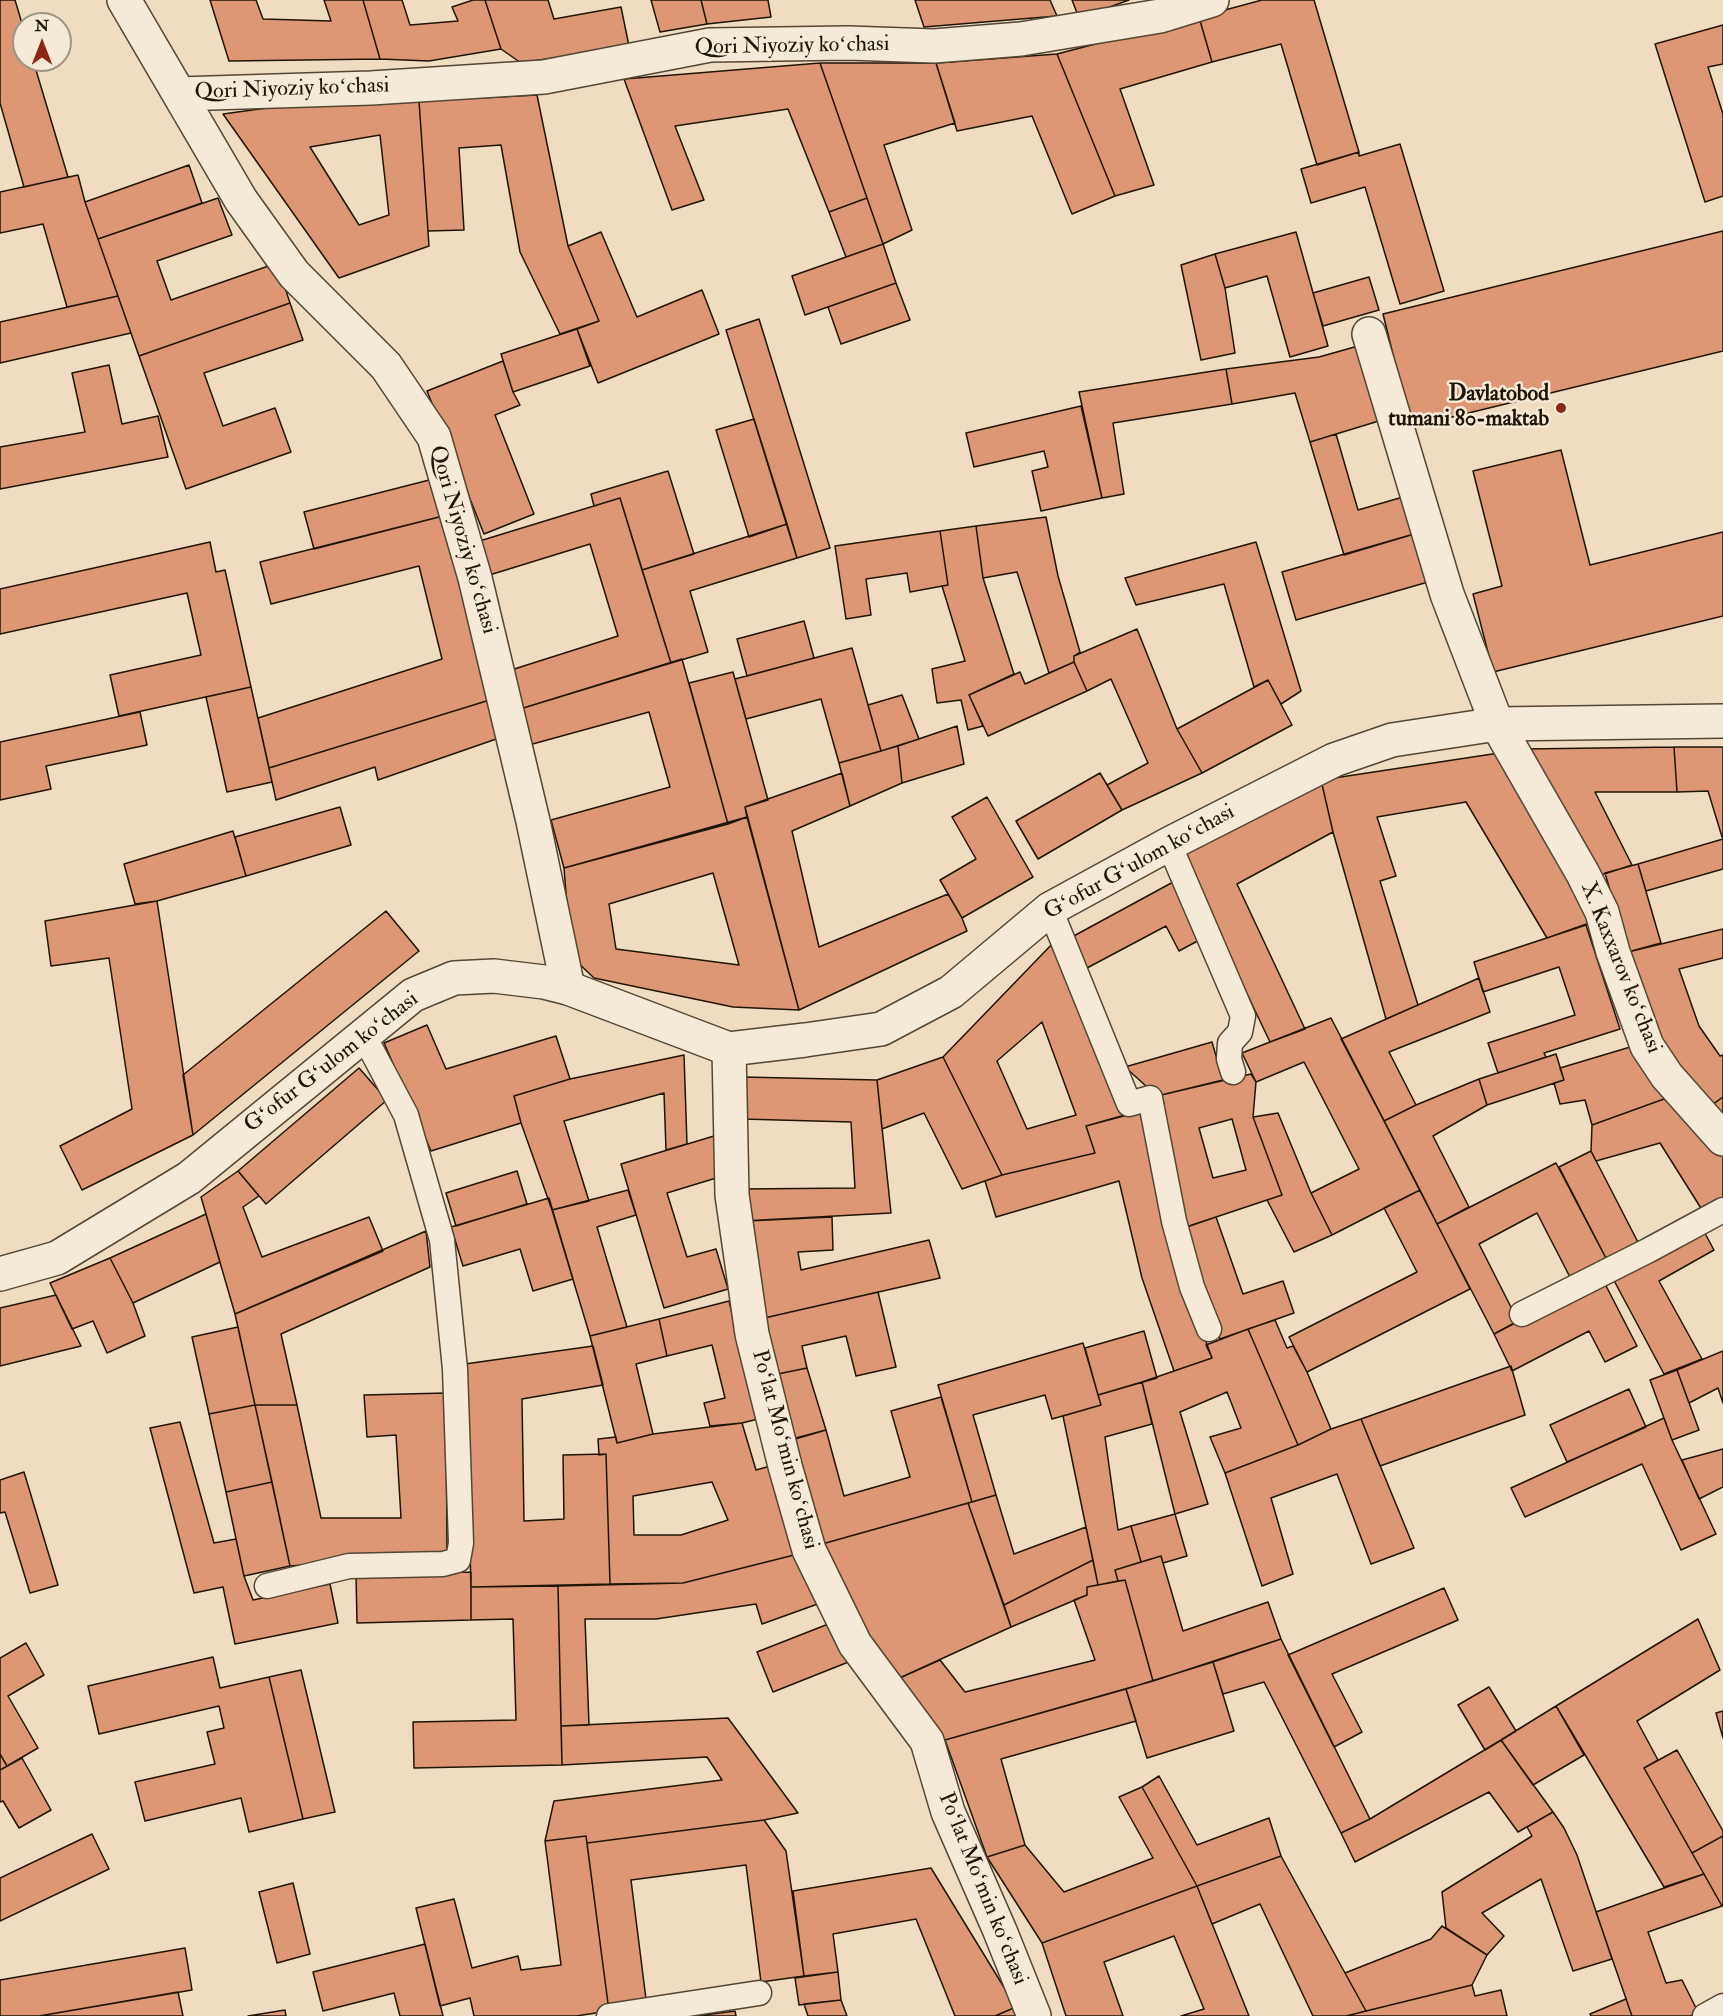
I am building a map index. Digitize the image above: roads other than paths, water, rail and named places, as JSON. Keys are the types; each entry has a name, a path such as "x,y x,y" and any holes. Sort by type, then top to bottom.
{"street":[{"path":"124,0 179,94"},
{"name":"Qori Niyoziy koʻchasi","path":"568,988 533,821 475,578 434,437 386,366 294,274 241,200 179,94 544,78 710,45 849,43 934,46 1021,39 1160,16 1212,0"},
{"name":"X. Kaxxarov koʻchasi","path":"1369,334 1447,594 1497,724 1602,912 1613,952 1647,1046 1667,1076 1723,1139"},
{"name":"Gʻofur Gʻulom koʻchasi","path":"0,1274 57,1258 189,1178 413,995 454,978 494,976 544,981 729,1048 881,1029 951,992 1050,909 1169,844 1334,760 1392,740 1497,724 1723,721"},
{"name":"Poʻlat Moʻmin koʻchasi","path":"729,1048 732,1195 752,1334 809,1550 855,1644 927,1741 948,1812 1034,2016"}],"lane":[{"path":"1169,844 1243,1016 1240,1032 1230,1043 1229,1059 1233,1072"},
{"path":"1050,909 1129,1104 1150,1098 1174,1221 1192,1287 1209,1329"},
{"path":"267,1586 349,1566 443,1564 458,1560 461,1543 455,1369 442,1240 406,1115 364,1036"},
{"path":"1522,1314 1649,1251 1723,1210"},
{"path":"609,2016 759,1993"},
{"path":"1705,2016 1723,2006"}],"place":[{"name":"Davlatobod tumani 80-maktab","path":"1561,408"}]}
